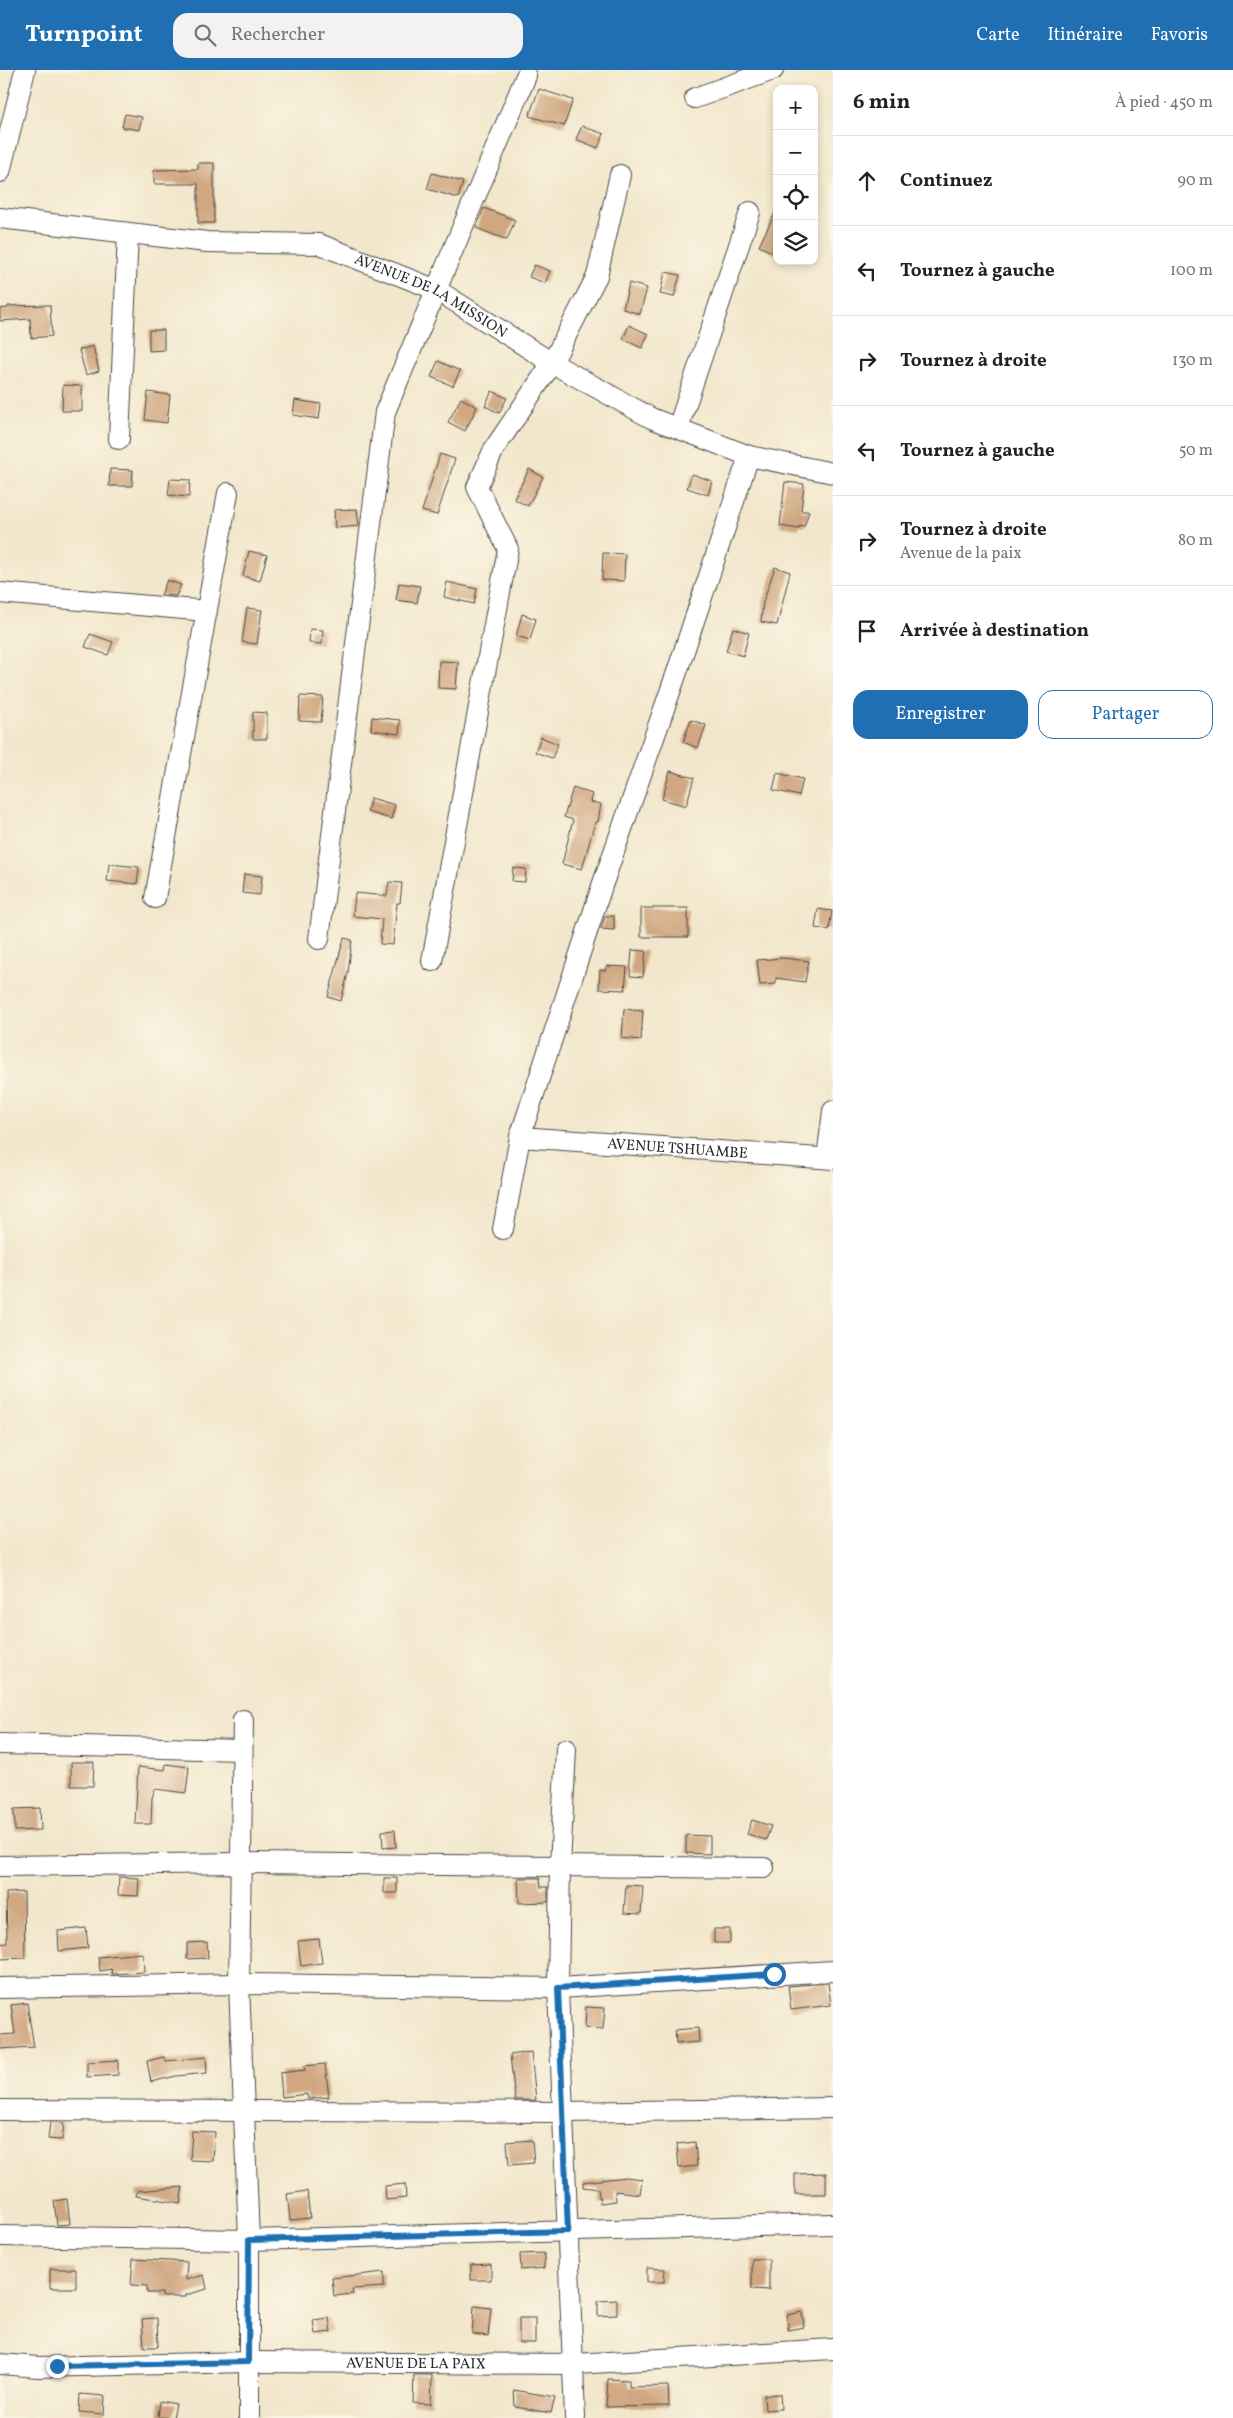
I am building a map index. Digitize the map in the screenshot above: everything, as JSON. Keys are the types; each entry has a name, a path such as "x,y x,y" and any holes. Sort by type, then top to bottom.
{"street":[{"path":"0,172 25,70"},
{"path":"695,98 774,70"},
{"path":"319,940 385,412 526,76"},
{"path":"432,961 508,549 477,487 494,449 552,363 597,276 620,175"},
{"path":"678,428 750,212"},
{"name":"AVENUE DE LA MISSION","path":"0,218 207,242 319,244 437,290 552,363 651,418 749,456 833,474"},
{"path":"120,439 128,233"},
{"path":"503,1229 520,1137 602,886 677,672 749,456"},
{"path":"155,898 228,493"},
{"path":"0,593 206,611"},
{"path":"830,1158 833,1111"},
{"name":"AVENUE TSHUAMBE","path":"520,1137 830,1158"},
{"path":"243,1720 239,1984 249,2240 248,2362 250,2418"},
{"path":"0,1744 242,1750"},
{"path":"566,1749 560,1866 558,1988 575,2418"},
{"path":"0,1866 241,1864 764,1868"},
{"path":"0,1988 239,1984 558,1988 833,1971"},
{"path":"0,2110 245,2109 564,2112 833,2108"},
{"path":"0,2236 249,2240 833,2224"},
{"name":"AVENUE DE LA PAIX","path":"0,2364 38,2366 248,2362 574,2364 833,2349"}],"building":[{"path":"539,89 573,100 564,126 529,116"},
{"path":"125,114 142,117 139,130 122,127"},
{"path":"582,126 604,134 598,148 576,139"},
{"path":"198,163 214,163 214,223 198,223 198,184 154,184 154,170 198,169"},
{"path":"432,173 463,182 458,198 427,189"},
{"path":"484,208 515,220 507,240 476,228"},
{"path":"773,217 773,253 759,246"},
{"path":"534,265 550,271 545,283 529,277"},
{"path":"665,272 680,275 674,297 660,294"},
{"path":"629,283 647,288 640,314 623,309"},
{"path":"50,305 52,336 31,338 30,319 0,321 0,309 8,308 8,306"},
{"path":"629,325 648,334 642,348 623,339"},
{"path":"149,330 164,330 164,350 149,351"},
{"path":"93,346 99,371 86,375 79,350"},
{"path":"438,361 460,371 453,386 431,377"},
{"path":"63,385 82,386 82,411 62,411"},
{"path":"492,391 507,398 499,413 485,406"},
{"path":"148,392 170,395 167,423 145,420"},
{"path":"461,398 477,407 465,431 448,422"},
{"path":"295,400 321,404 319,419 293,415"},
{"path":"440,454 455,459 437,515 422,511"},
{"path":"110,469 133,470 132,486 109,486"},
{"path":"529,469 543,477 528,506 514,499"},
{"path":"692,474 712,481 708,495 687,488"},
{"path":"170,479 190,480 189,497 168,495"},
{"path":"785,482 804,484 801,511 809,511 804,527 799,526 799,529 780,526"},
{"path":"357,509 359,526 335,528 334,510"},
{"path":"249,551 267,555 260,581 243,576"},
{"path":"603,553 625,554 624,581 602,580"},
{"path":"775,567 790,572 777,625 761,622 763,602"},
{"path":"167,580 181,585 176,596 161,595"},
{"path":"447,582 477,589 474,604 444,597"},
{"path":"399,583 420,586 417,603 396,600"},
{"path":"247,608 262,610 257,644 242,642"},
{"path":"522,614 536,619 530,640 516,636"},
{"path":"733,628 749,633 743,656 726,651"},
{"path":"310,629 323,630 322,644 309,643"},
{"path":"90,634 113,642 108,655 85,647"},
{"path":"439,661 458,662 456,689 438,688"},
{"path":"300,696 323,697 321,722 299,721"},
{"path":"253,712 267,713 267,739 253,739"},
{"path":"372,717 400,720 399,734 371,730"},
{"path":"691,720 706,725 698,748 683,742"},
{"path":"541,737 558,744 552,758 535,752"},
{"path":"670,771 694,778 686,806 662,799"},
{"path":"777,773 803,779 799,796 773,790"},
{"path":"573,788 592,794 590,802 601,804 598,822 595,822 582,869 562,864 573,820 564,817"},
{"path":"371,798 395,805 391,819 367,812"},
{"path":"109,864 139,867 137,884 107,881"},
{"path":"513,868 526,869 525,882 512,881"},
{"path":"244,874 262,876 260,895 242,893"},
{"path":"389,882 402,883 400,903 397,903 393,945 380,944 382,919 353,916 355,893 387,896"},
{"path":"641,908 688,908 688,937 641,937"},
{"path":"818,909 832,911 829,930 815,928"},
{"path":"605,916 614,916 614,930 601,929"},
{"path":"344,938 352,940 348,973 341,1001 328,997"},
{"path":"632,950 646,951 643,977 630,976"},
{"path":"783,958 809,961 805,982 776,978 776,984 760,985 757,960"},
{"path":"606,966 627,967 625,990 599,989 600,970 606,970"},
{"path":"624,1009 643,1011 641,1040 622,1038"},
{"path":"71,1762 94,1762 93,1786 71,1786"},
{"path":"166,1764 189,1767 186,1793 155,1789 152,1798 151,1824 135,1824 138,1767 165,1770"},
{"path":"40,1808 41,1830 15,1831 14,1809"},
{"path":"752,1820 771,1826 766,1840 747,1834"},
{"path":"395,1830 396,1847 383,1848 382,1831"},
{"path":"686,1835 710,1836 710,1854 686,1853"},
{"path":"119,1877 139,1878 138,1896 118,1895"},
{"path":"384,1878 397,1878 397,1893 384,1893"},
{"path":"518,1878 540,1878 541,1887 548,1887 548,1902 519,1903"},
{"path":"626,1885 643,1886 641,1914 624,1913"},
{"path":"24,1892 25,1958 0,1959 0,1944 7,1943 6,1893"},
{"path":"86,1928 88,1948 59,1951 58,1931"},
{"path":"714,1929 730,1929 730,1943 714,1943"},
{"path":"319,1939 322,1963 301,1966 298,1941"},
{"path":"207,1942 208,1958 187,1959 187,1943"},
{"path":"143,1953 144,1972 112,1974 111,1969 100,1971 98,1957"},
{"path":"828,1983 831,2005 791,2010 788,1986"},
{"path":"27,2003 34,2047 0,2049 0,2035 15,2034 11,2005"},
{"path":"586,2007 605,2008 603,2029 585,2028"},
{"path":"698,2028 699,2042 676,2044 675,2030"},
{"path":"531,2052 536,2100 515,2100 510,2055"},
{"path":"164,2057 166,2061 206,2057 207,2073 176,2076 151,2082 147,2061"},
{"path":"118,2060 118,2075 87,2077 87,2062"},
{"path":"325,2064 329,2097 308,2099 307,2094 282,2097 280,2073 305,2070 304,2066"},
{"path":"50,2122 64,2123 62,2140 48,2139"},
{"path":"192,2131 215,2132 213,2161 190,2160"},
{"path":"532,2140 534,2163 509,2165 507,2142"},
{"path":"695,2142 697,2166 679,2168 677,2144"},
{"path":"826,2173 826,2194 795,2194 795,2174"},
{"path":"626,2177 642,2179 640,2194 615,2191 616,2201 600,2203 598,2189 583,2187 583,2182"},
{"path":"405,2184 406,2198 386,2200 385,2186"},
{"path":"183,2187 180,2203 136,2196 137,2191"},
{"path":"307,2191 310,2218 290,2220 287,2194"},
{"path":"67,2199 70,2224 57,2225 54,2201"},
{"path":"544,2253 544,2268 521,2270 520,2254"},
{"path":"133,2259 187,2262 186,2280 204,2275 207,2289 186,2295 186,2297 162,2297 162,2293 147,2293 147,2286 131,2285"},
{"path":"752,2259 769,2259 769,2290 752,2289"},
{"path":"491,2264 491,2280 471,2280 471,2265"},
{"path":"647,2268 665,2269 664,2282 647,2282"},
{"path":"50,2269 76,2269 76,2288 50,2288"},
{"path":"384,2272 384,2287 352,2289 353,2294 334,2296 332,2278"},
{"path":"617,2300 617,2315 598,2316 598,2301"},
{"path":"474,2306 491,2308 488,2336 472,2334"},
{"path":"802,2312 804,2327 788,2330 787,2315"},
{"path":"157,2318 158,2347 144,2347 142,2319"},
{"path":"329,2318 331,2332 315,2334 313,2320"},
{"path":"519,2318 535,2318 535,2343 519,2343"},
{"path":"414,2375 432,2375 431,2404 413,2403"},
{"path":"608,2379 629,2380 629,2387 668,2386 669,2406 606,2407"},
{"path":"514,2390 555,2397 551,2413 515,2407"},
{"path":"80,2394 105,2396 104,2414 79,2412"},
{"path":"780,2394 781,2409 765,2410 764,2395"},
{"path":"160,2401 176,2404 173,2418 158,2417"}],"route":[{"path":"57,2366 248,2362 249,2240 568,2231 558,1988 774,1974"}]}
